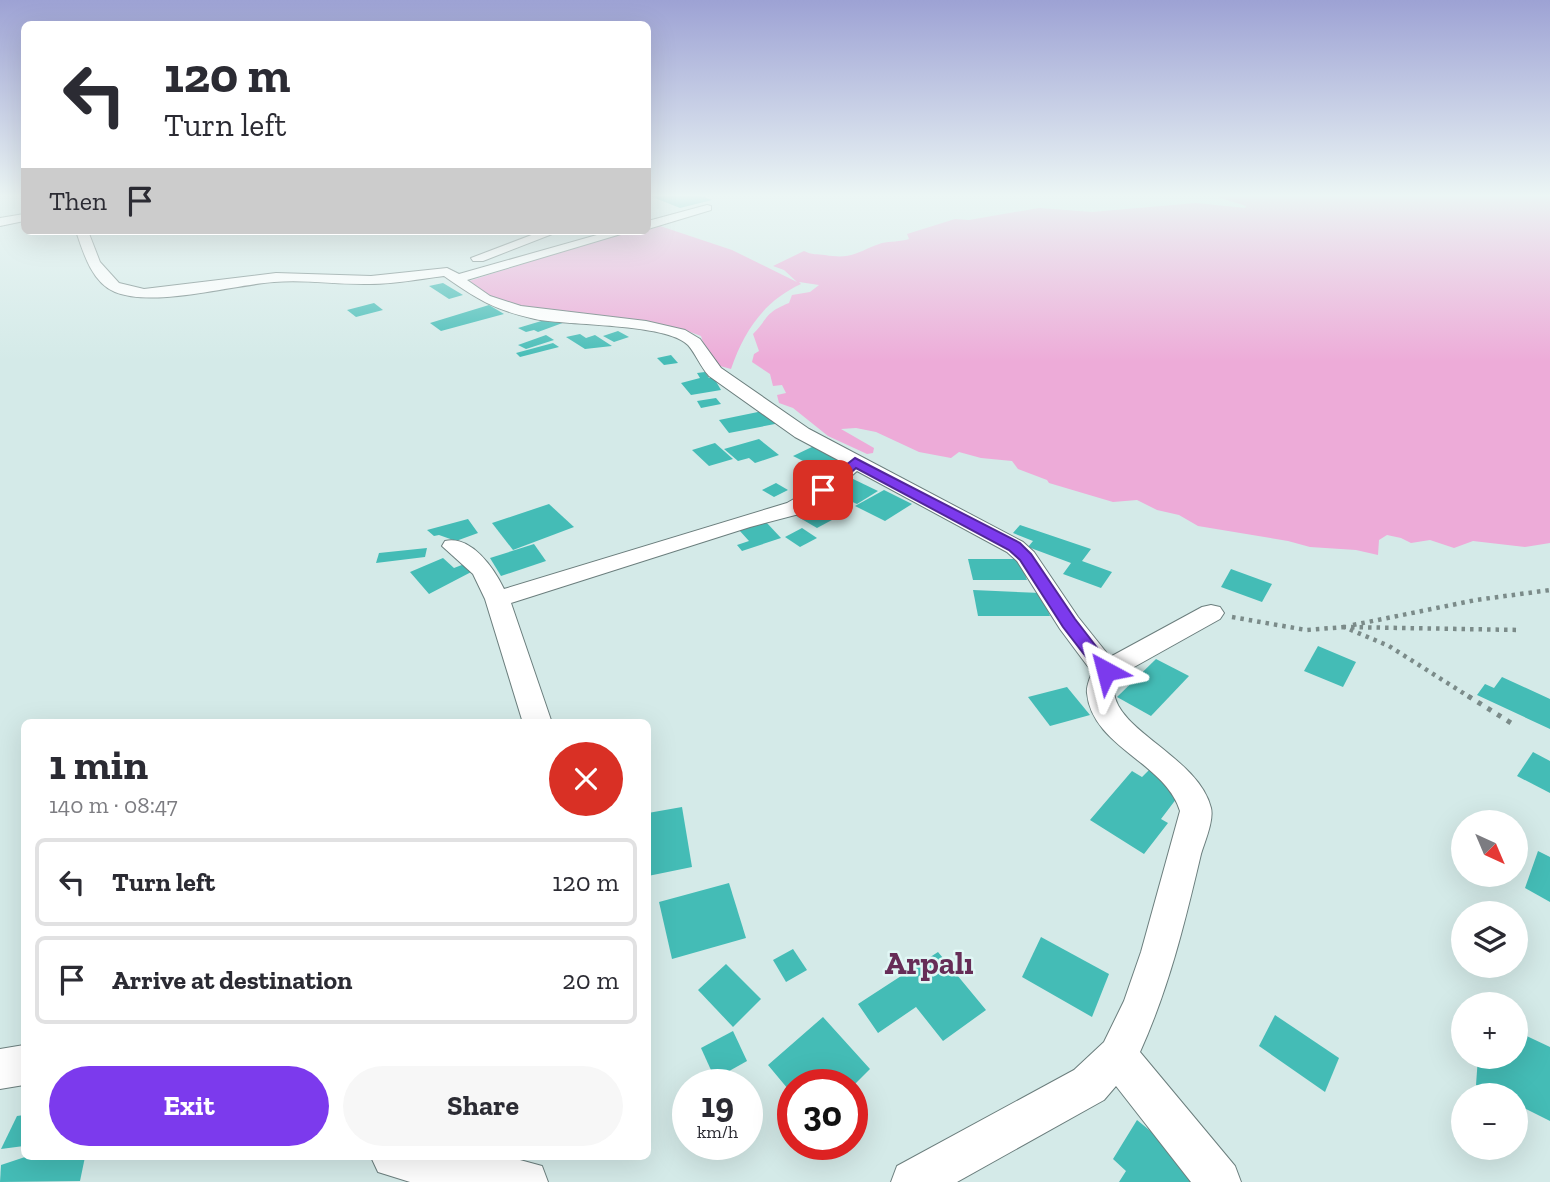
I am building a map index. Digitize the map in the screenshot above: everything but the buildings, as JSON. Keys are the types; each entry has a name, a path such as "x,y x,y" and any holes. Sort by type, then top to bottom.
{"street":[{"path":"90,251 94,263 114,286 131,292 178,291 276,276 371,280 450,275 545,251"},
{"path":"450,275 506,251"},
{"path":"450,275 485,299 517,310 539,315 646,326 685,336 694,342 706,362 729,383 802,433 1014,547 1026,557 1069,623 1106,671"},
{"path":"498,599 741,522 785,512 814,497 855,462"},
{"path":"453,547 483,570 498,599 537,719"},
{"path":"913,1182 1089,1085 1118,1056 1141,1007 1159,952 1196,811 1196,802 1187,787 1142,748 1103,707 1099,690 1106,671 1211,613"},
{"path":"1118,1056 1219,1182"},
{"path":"0,1069 21,1066"},
{"path":"409,1160 526,1182"}],"path":[{"path":"1344,627 1476,600 1550,590"},
{"path":"1211,613 1306,630 1344,627 1521,630"},
{"path":"1344,627 1389,646 1516,726"}],"shaded area":[{"path":"563,251 734,251 797,282 784,270 773,266 804,251 835,256 862,251 1550,251 1550,543 1525,547 1473,541 1454,548 1430,540 1411,543 1387,535 1379,540 1378,555 1356,550 1310,547 1198,526 1179,515 1157,510 1137,500 1113,502 1049,483 1018,469 1012,461 981,458 959,452 951,458 919,452 876,432 856,428 841,429 874,448 873,453 867,454 828,436 793,408 779,403 777,395 786,393 782,385 773,386 770,374 752,362 754,354 759,351 753,334 768,316 789,303 792,295 810,292 819,285 799,282 801,284 766,308 742,342 731,369 709,363 701,336 682,329 548,313 487,298 466,282"}],"district":[{"name":"Arpalı","path":"929,963"}],"route":[{"path":"823,490 855,462 1014,547 1026,557 1069,623 1106,671"}]}
